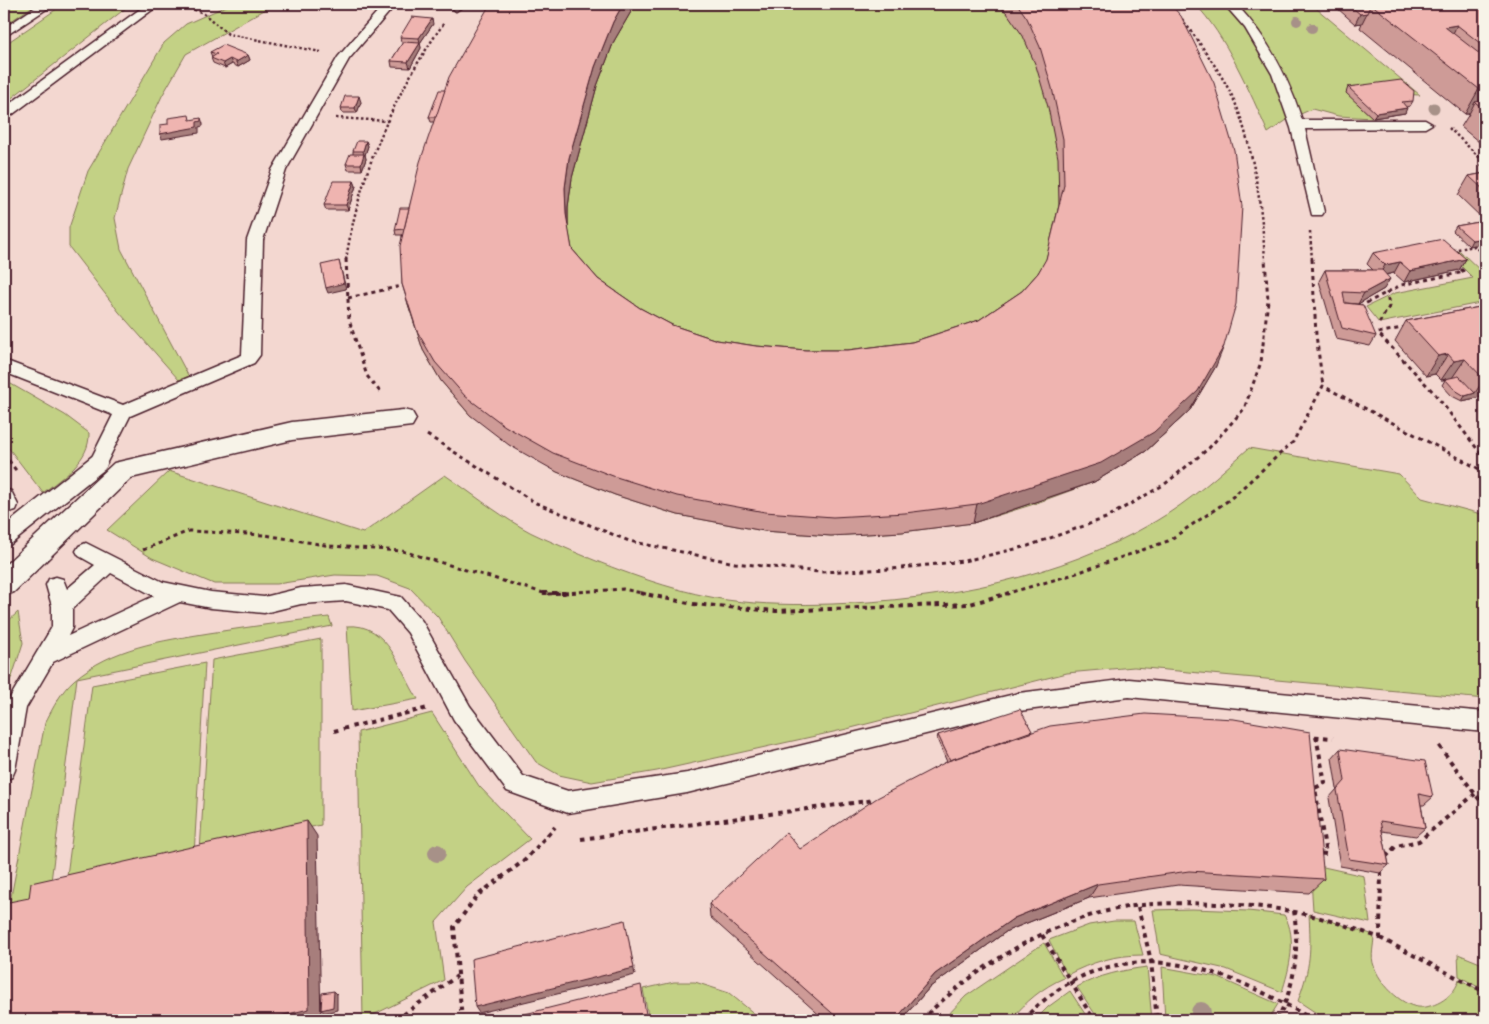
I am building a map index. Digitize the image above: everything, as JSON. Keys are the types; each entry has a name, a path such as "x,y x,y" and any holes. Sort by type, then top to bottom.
{"street":[{"path":"4,584 123,470 292,431 402,419"}],"lane":[{"path":"4,33 48,4"},
{"path":"4,114 154,4"},
{"path":"4,538 98,463 123,412 242,362 252,355 255,240 279,170 344,57 390,4"},
{"path":"1230,4 1260,40 1277,67 1298,124 1317,212"},
{"path":"1298,124 1322,126 1425,124"},
{"path":"4,366 123,412"},
{"path":"86,551 160,589 211,600 264,605 301,596 346,592 394,603 415,627 462,713 515,784 568,802 687,783 1019,702 1129,688 1485,722"},
{"path":"62,606 110,563"},
{"path":"4,770 10,710 62,628 62,606 56,585"},
{"path":"46,656 180,593"}],"path":[{"path":"180,4 203,13 228,34 344,57"},
{"path":"455,6 427,47 396,100 360,192 346,259 349,320 367,376 402,419 536,503 629,541 735,563 818,572 892,569 964,561 1028,546 1106,518 1165,484 1209,448 1244,409 1261,362 1268,300 1262,201 1238,109 1206,51 1179,16"},
{"path":"309,118 388,121"},
{"path":"1444,123 1481,159 1482,168"},
{"path":"144,550 189,531 265,534 331,546 402,550 547,594 623,589 692,604 775,611 970,604 1071,575 1168,541 1229,500 1293,442 1323,386 1316,335 1310,226 1310,218 1317,212"},
{"path":"1451,250 1474,246 1485,256"},
{"path":"1362,313 1358,308 1401,285 1464,272 1450,258"},
{"path":"348,298 407,284"},
{"path":"1379,323 1389,307 1387,292"},
{"path":"1415,325 1378,333 1435,394 1485,459"},
{"path":"1323,386 1485,472"},
{"path":"334,731 436,706"},
{"path":"1316,736 1325,783 1315,788 1326,854 1317,853"},
{"path":"1439,745 1485,807"},
{"path":"1380,938 1381,870 1387,854 1396,846 1419,841 1475,794"},
{"path":"581,839 881,800"},
{"path":"462,1020 454,927 478,895 526,860 553,831 568,802"},
{"path":"921,1020 954,989 993,961 1042,934 1099,914 1138,907 1198,903 1258,905 1294,910 1380,938 1485,992"},
{"path":"1138,907 1151,961 1158,1020"},
{"path":"1277,1020 1287,1003 1295,970 1298,941 1294,910"},
{"path":"1042,934 1069,982 1094,1020"},
{"path":"1023,1020 1069,982 1098,968 1125,962 1151,961 1188,965 1235,979 1287,1003 1313,1020"},
{"path":"396,1020 457,976"}],"shaded area":[{"path":"4,4 1485,4 1485,1020 4,1020"}],"green space":[{"path":"11,4 36,4 4,26 4,9"},
{"path":"64,4 131,4 4,104 4,45"},
{"path":"231,4 275,4 186,54 162,96 128,169 115,218 121,249 189,377 179,380 119,312 69,247 69,228 88,171 164,43 186,24"},
{"path":"509,4 1150,4 1216,365 1190,410 1146,451 1094,482 1031,505 973,523 902,532 831,536 764,531 678,515 615,495 557,472 470,415 441,381 423,350 408,304 405,266"},
{"path":"1195,4 1311,4 1420,95 1346,92 1373,118 1338,116 1312,109 1287,120 1268,133 1227,48 1217,31"},
{"path":"1460,251 1485,275 1485,302 1379,323 1366,307 1395,293 1473,278 1448,253"},
{"path":"4,380 65,415 89,433 85,452 80,460 67,474 43,493 4,442"},
{"path":"1249,448 1399,474 1422,498 1485,515 1485,699 1134,667 1067,673 847,729 657,771 592,782 559,775 536,762 465,661 438,617 410,588 377,576 335,575 277,584 214,584 152,558 107,530 169,471 363,533 445,475 521,527 601,563 664,585 706,596 753,603 832,604 874,602 958,591 999,582 1040,571 1119,541 1181,505"},
{"path":"18,612 23,643 12,677 4,687 4,625"},
{"path":"329,617 332,626 77,678 49,897 10,902 45,723 61,694 69,684 74,680 89,669 105,660 138,647 191,636"},
{"path":"347,626 361,627 373,632 383,640 392,651 418,699 352,711"},
{"path":"321,639 321,825 200,851 212,660"},
{"path":"205,663 194,855 66,883 92,685"},
{"path":"432,713 479,786 530,839 467,887 436,922 444,980 363,1020 358,732"},
{"path":"1310,864 1364,876 1370,923 1313,910"},
{"path":"1153,910 1248,911 1284,915 1291,933 1291,954 1282,992 1226,969 1160,954"},
{"path":"1309,914 1374,935 1372,958 1374,966 1385,985 1404,1002 1418,1007 1431,1006 1444,1000 1454,990 1459,979 1485,993 1485,1020 1327,1020 1298,1001 1309,958"},
{"path":"1114,921 1134,921 1143,955 1122,956 1104,960 1085,966 1067,975 1049,940 1089,925"},
{"path":"1044,943 1064,978 1035,996 1011,1020 943,1020 966,996"},
{"path":"1458,954 1485,965 1485,991 1459,976"},
{"path":"1147,967 1152,1020 1099,1020 1077,987 1111,974"},
{"path":"1162,967 1217,977 1278,1004 1268,1020 1165,1020"},
{"path":"674,982 695,982 729,993 762,1020 649,1020 643,989"},
{"path":"1070,991 1089,1020 1035,1020 1048,1007"}],"building":[{"path":"490,4 623,4 613,22 595,67 569,158 565,188 566,214 572,249 598,279 640,308 672,325 717,340 756,346 806,350 848,350 912,342 979,320 1022,291 1038,273 1046,259 1064,185 1063,139 1052,88 1040,47 1027,18 1017,4 1170,4 1181,16 1214,83 1234,150 1242,206 1236,304 1224,346 1198,391 1154,432 1101,463 977,504 905,513 833,517 765,512 677,496 613,476 553,453 505,426 465,396 435,362 417,331 402,284 400,246 420,162 449,77"},
{"path":"1348,4 1371,4 1367,13 1360,14"},
{"path":"1371,4 1485,4 1485,47 1457,25 1445,27 1485,58 1485,88 1479,89"},
{"path":"412,17 432,19 419,38 400,37"},
{"path":"403,42 420,43 408,62 391,61"},
{"path":"223,45 248,55 236,62 230,59 223,63 211,58 217,54 210,52"},
{"path":"1401,80 1414,91 1413,101 1402,102 1407,108 1376,113 1348,87"},
{"path":"439,90 445,90 436,117 429,117"},
{"path":"345,96 359,96 355,108 341,108"},
{"path":"1485,100 1485,110 1475,102"},
{"path":"189,115 190,120 201,118 201,121 197,122 197,127 160,134 160,125 168,124 168,118"},
{"path":"357,141 366,141 363,151 353,151"},
{"path":"350,154 364,154 361,164 346,164"},
{"path":"1485,173 1485,191 1469,176"},
{"path":"333,181 354,181 346,205 324,205"},
{"path":"400,208 409,208 404,229 395,230"},
{"path":"1485,221 1484,238 1472,240 1456,226"},
{"path":"1443,239 1466,259 1410,271 1400,262 1385,265 1373,253"},
{"path":"339,261 344,283 326,288 321,265"},
{"path":"1325,270 1382,270 1390,279 1364,293 1343,292 1345,303 1363,305 1376,336 1342,328"},
{"path":"1485,306 1485,379 1465,359 1454,361 1448,354 1438,356 1406,321"},
{"path":"1459,376 1475,393 1465,396 1455,390 1445,379"},
{"path":"1020,709 1032,731 950,760 938,735"},
{"path":"1145,714 1234,719 1310,732 1324,879 1189,871 1098,884 1014,918 935,974 895,1020 840,1020 709,904 786,832 800,849 877,798 948,761 1050,726"},
{"path":"1340,749 1425,761 1433,797 1419,794 1425,828 1380,821 1389,865 1349,859 1337,790 1345,781"},
{"path":"307,821 309,1009 263,1020 4,1020 4,903 29,898 31,883"},
{"path":"625,920 634,968 475,1007 471,959"},
{"path":"641,985 647,1020 501,1020"},
{"path":"334,991 333,1007 321,1010 322,993"}]}
